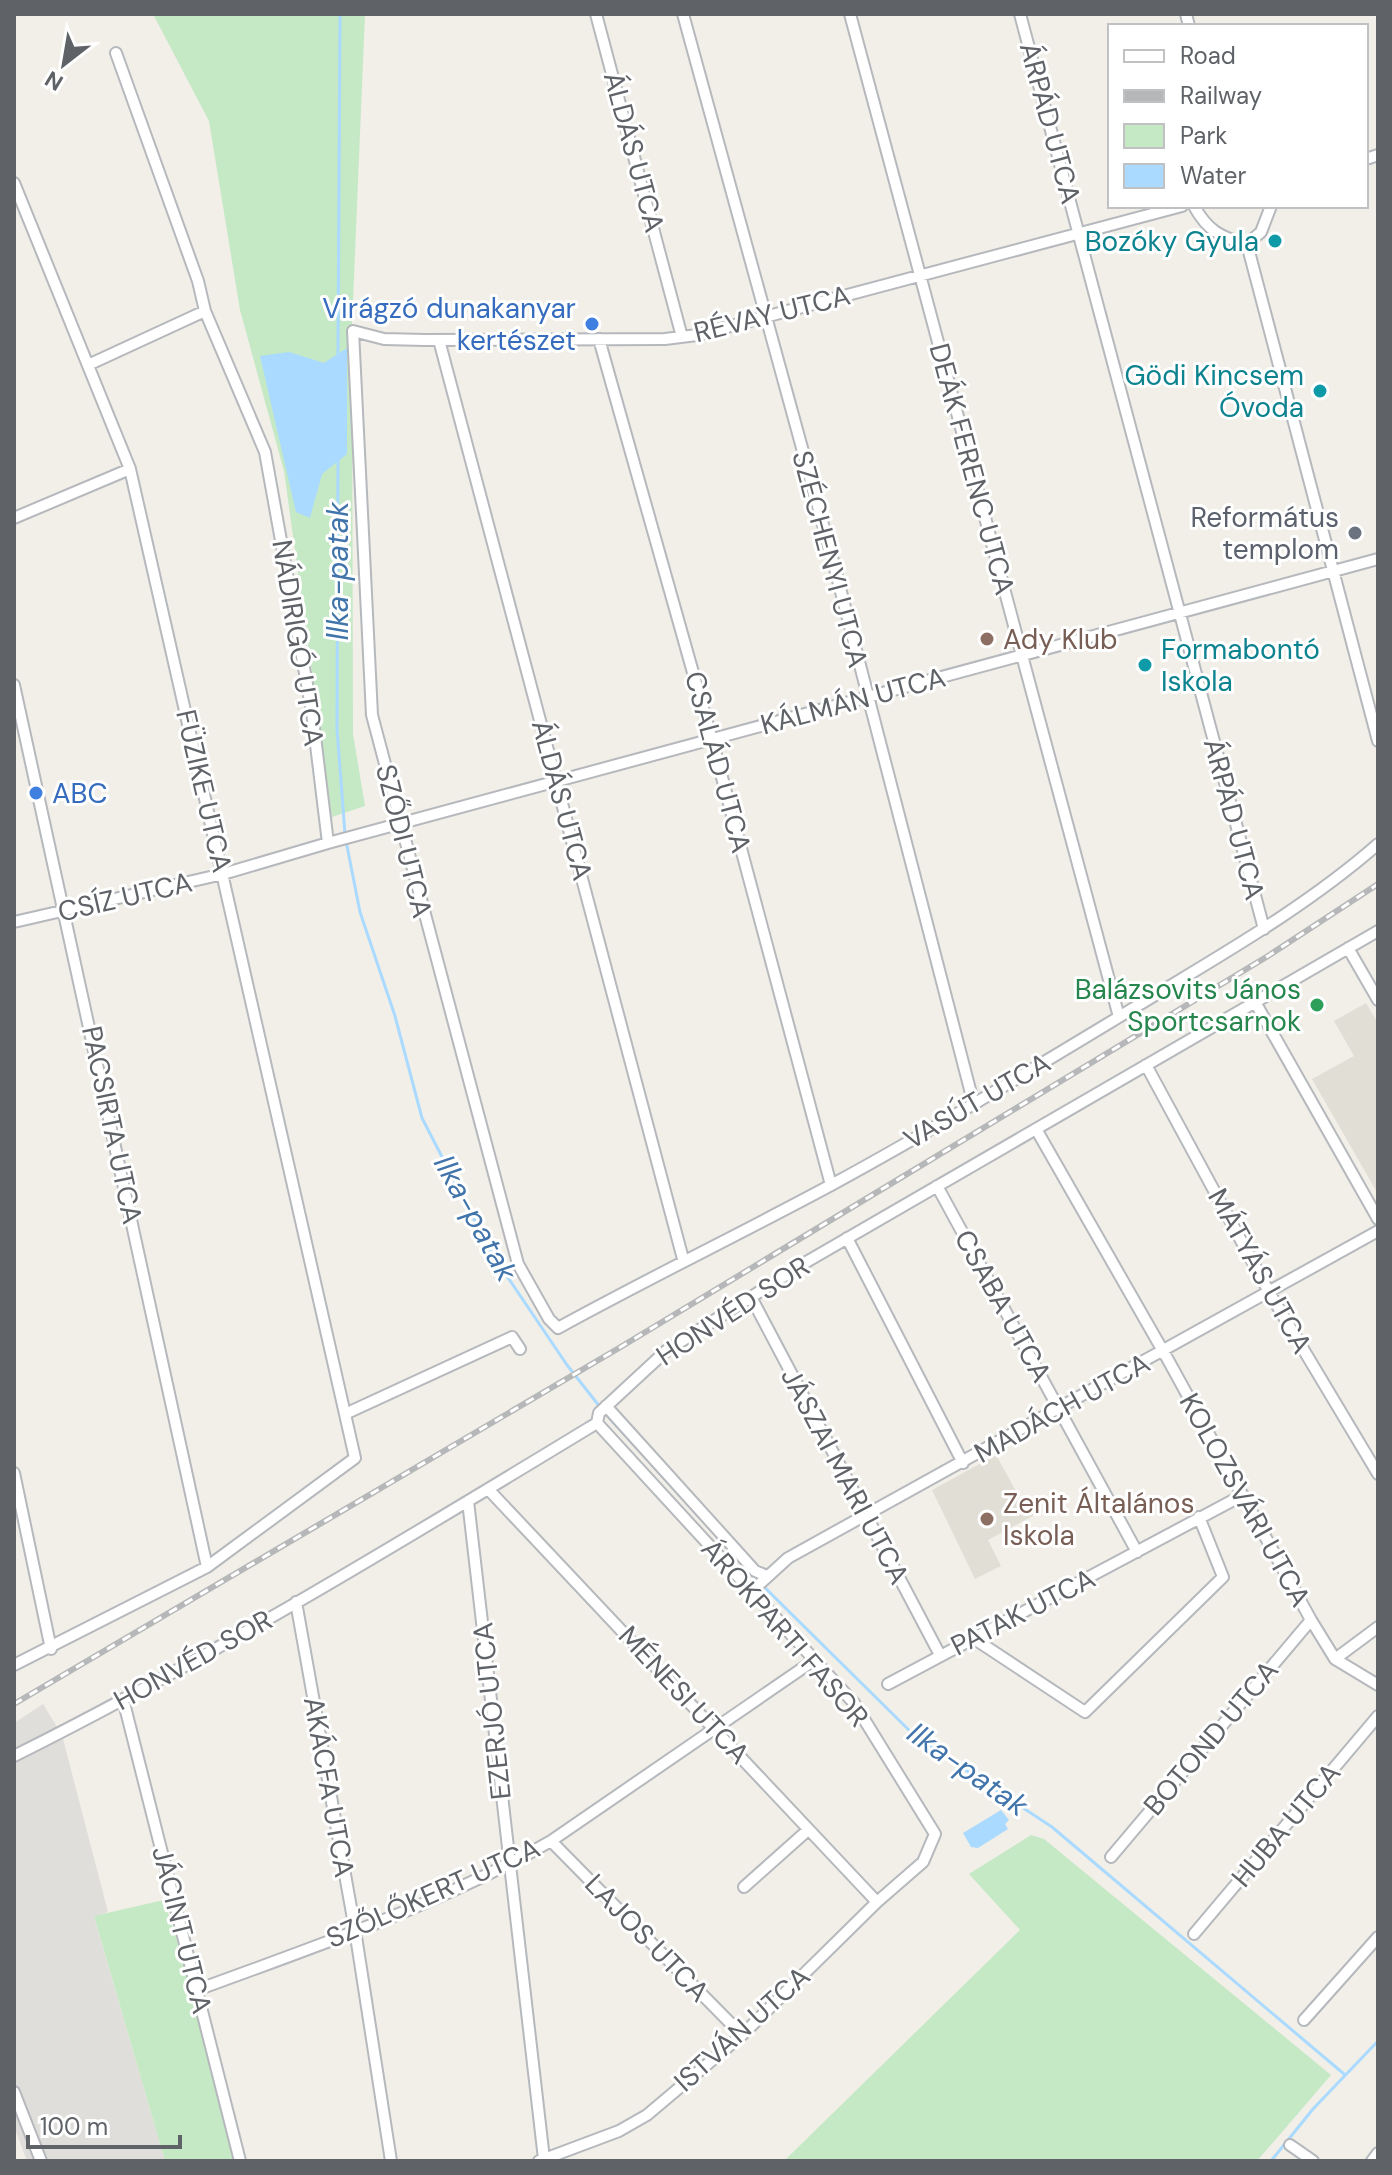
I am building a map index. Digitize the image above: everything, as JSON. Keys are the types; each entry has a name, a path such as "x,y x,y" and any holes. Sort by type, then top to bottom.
{"street":[{"name":"ÁLDÁS UTCA","path":"596,14 682,337"},
{"name":"SZÉCHENYI UTCA","path":"683,14 974,1105"},
{"name":"DEÁK FERENC UTCA","path":"850,14 1119,1017"},
{"name":"ÁRPÁD UTCA","path":"1020,14 1264,929"},
{"name":"NÁDIRIGÓ UTCA","path":"116,53 198,281 205,311 265,452 333,842"},
{"name":"FÜZIKE UTCA","path":"14,183 130,469 355,1458 207,1567"},
{"name":"RÉVAY UTCA","path":"353,331 384,339 682,337 1175,208"},
{"path":"1195,208 1207,228 1223,238 1247,244"},
{"path":"1247,244 1261,232 1270,208"},
{"path":"1247,244 1336,571 1378,741"},
{"path":"88,365 205,311"},
{"name":"SZŐDI UTCA","path":"353,331 372,715 518,1264 549,1319 558,1328"},
{"name":"CSALÁD UTCA","path":"599,339 712,740 831,1185"},
{"name":"ÁLDÁS UTCA","path":"439,340 683,1259"},
{"path":"14,518 130,469"},
{"name":"KÁLMÁN UTCA","path":"333,842 365,836 866,696 1378,559"},
{"name":"PACSIRTA UTCA","path":"14,685 66,911 207,1567"},
{"name":"CSÍZ UTCA","path":"14,922 223,874 333,842"},
{"name":"VASÚT UTCA","path":"558,1328 683,1259 831,1185 974,1105 1264,929 1341,876 1378,844"},
{"name":"HONVÉD SOR","path":"14,1756 63,1732 296,1602 488,1489 602,1413 666,1351 751,1297 847,1238 1378,931"},
{"path":"1348,948 1378,1000"},
{"path":"1255,1002 1378,1219"},
{"name":"MÁTYÁS UTCA","path":"1146,1065 1269,1292 1378,1474"},
{"name":"KOLOZSVÁRI UTCA","path":"1036,1129 1311,1620 1335,1659 1378,1685"},
{"name":"CSABA UTCA","path":"937,1186 1137,1552"},
{"name":"MADÁCH UTCA","path":"760,1583 788,1558 1060,1410 1378,1231"},
{"path":"847,1238 963,1463"},
{"name":"JÁSZAI MARI UTCA","path":"751,1297 940,1655"},
{"path":"345,1414 512,1337 520,1349"},
{"name":"ÁROKPARTI FASOR","path":"602,1413 755,1571 760,1583"},
{"name":"ÁROKPARTI FASOR","path":"602,1413 760,1583 813,1661 854,1703 935,1834 923,1862"},
{"path":"14,1473 51,1649"},
{"name":"MÉNESI UTCA","path":"488,1489 877,1902"},
{"name":"PATAK UTCA","path":"888,1684 1243,1495"},
{"name":"EZERJÓ UTCA","path":"468,1501 541,2160"},
{"path":"973,1638 1085,1712 1223,1577 1199,1517"},
{"path":"14,1665 51,1649 207,1567"},
{"name":"AKÁCFA UTCA","path":"296,1602 355,1930 391,2161"},
{"name":"BOTOND UTCA","path":"1111,1857 1311,1620"},
{"path":"1335,1659 1378,1627"},
{"name":"SZŐLŐKERT UTCA","path":"197,1990 355,1930 509,1865 551,1841 813,1661"},
{"name":"JÁCINT UTCA","path":"123,1699 240,2161"},
{"name":"HUBA UTCA","path":"1194,1934 1378,1716"},
{"path":"744,1887 808,1830"},
{"name":"LAJOS UTCA","path":"551,1841 742,2035"},
{"name":"ISTVÁN UTCA","path":"541,2160 619,2131 647,2115 742,2035 877,1902 923,1862"},
{"path":"1304,2020 1378,1937"},
{"path":"14,2092 41,2161"},
{"path":"1290,2145 1313,2161"},
{"path":"1372,2161 1378,2153"}],"shaded area":[{"path":"1366,1003 1378,1023 1378,1194 1312,1079 1354,1056 1334,1021"},
{"name":"Zenit Általános Iskola","path":"996,1455 1022,1502 1033,1497 1042,1511 988,1540 1001,1566 975,1579 932,1490"},
{"path":"43,1704 62,1735 108,1912 94,1917 165,2161 27,2161 14,2126 14,1723"}],"green space":[{"path":"153,14 365,14 352,325 353,734 365,806 332,817 284,471 240,310 209,121"},
{"path":"1031,1835 1044,1839 1331,2075 1257,2161 784,2161 1020,1930 969,1874"},
{"path":"164,1900 193,1992 234,2161 165,2161 94,1916"}],"water":[{"path":"347,348 347,454 322,474 310,518 296,512 260,356 289,352 324,363"},
{"path":"1001,1810 1009,1820 1005,1824 1008,1829 978,1848 971,1847 963,1833"}],"waterway":[{"name":"Ilka-patak","path":"338,354 340,14"},
{"name":"Ilka-patak","path":"338,458 337,729 345,834"},
{"name":"Ilka-patak","path":"346,841 360,912 395,1016 422,1118 492,1254 567,1365 600,1407"},
{"name":"Ilka-patak","path":"605,1413 750,1573 917,1738 1052,1827 1344,2074"},
{"name":"Ilka-patak","path":"1271,2161 1313,2109 1378,2041"}],"railway":[{"path":"14,1704 619,1348 1268,956 1378,884"}],"place":[{"name":"Bozóky Gyula","path":"1275,241"},
{"name":"Virágzó dunakanyar kertészet","path":"592,324"},
{"name":"Gödi Kincsem Óvoda","path":"1320,391"},
{"name":"Református templom","path":"1355,533"},
{"name":"Ady Klub","path":"987,639"},
{"name":"Formabontó Iskola","path":"1145,665"},
{"name":"ABC","path":"36,793"},
{"name":"Balázsovits János Sportcsarnok","path":"1317,1005"},
{"name":"Zenit Általános Iskola","path":"987,1519"}]}
